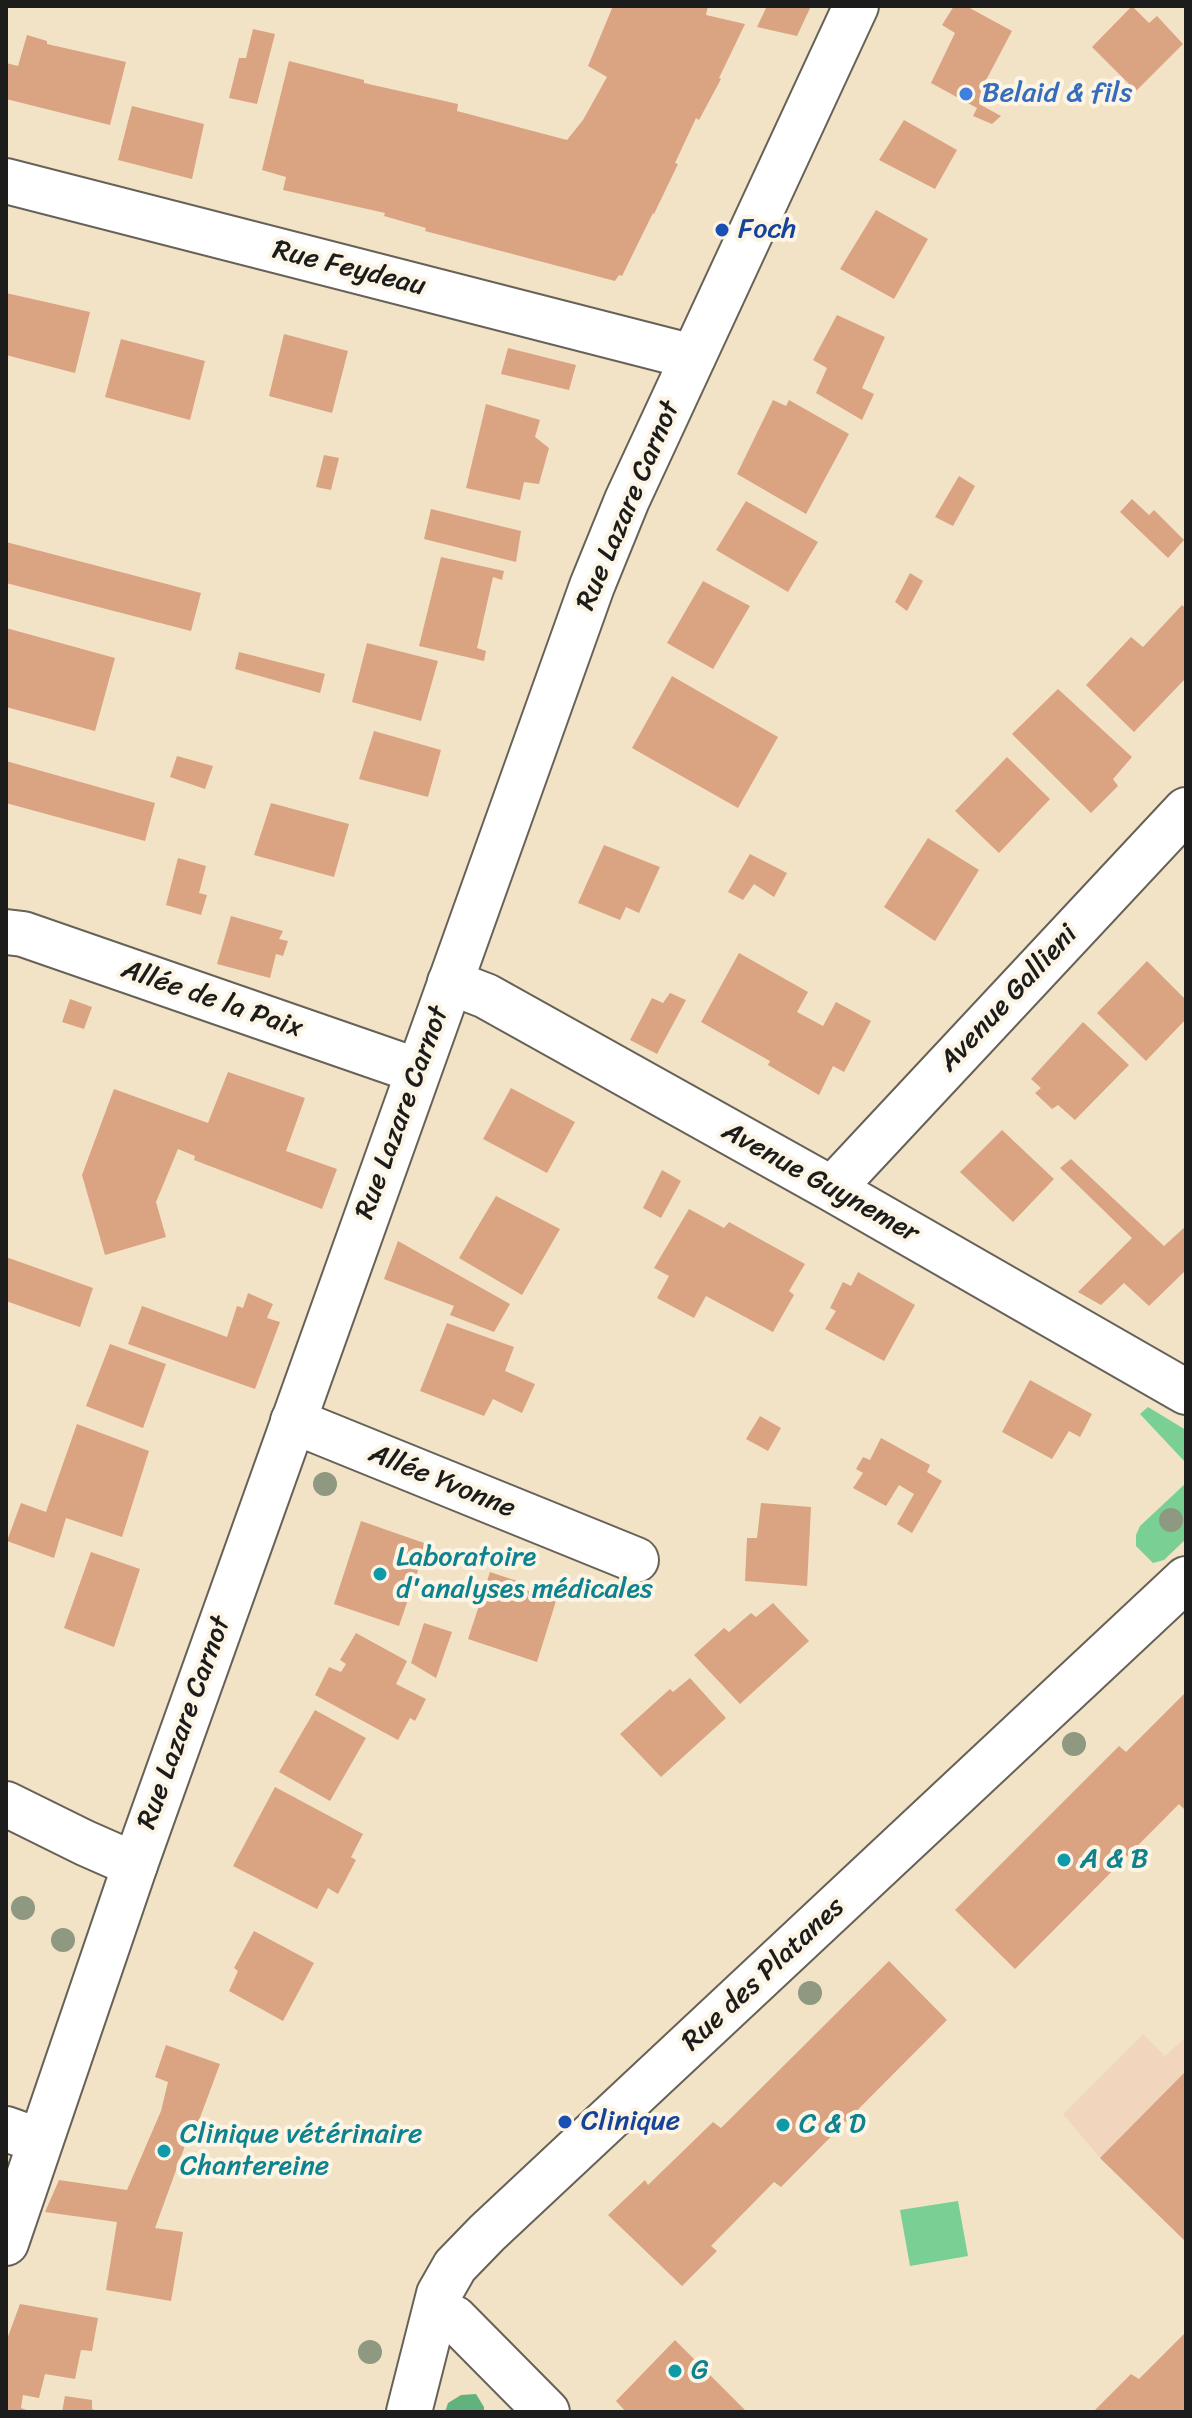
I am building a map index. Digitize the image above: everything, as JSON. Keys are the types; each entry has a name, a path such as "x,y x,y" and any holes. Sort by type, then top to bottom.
{"street":[{"name":"Rue Lazare Carnot","path":"6,2243 23,2135 135,1865 592,586 627,500 856,6"},
{"name":"Rue Feydeau","path":"6,181 693,357"},
{"name":"Avenue Gallieni","path":"832,1189 1186,810"},
{"name":"Allée de la Paix","path":"6,932 23,934 418,1071"},
{"name":"Avenue Guynemer","path":"450,982 486,996 1186,1392"},
{"name":"Allée Yvonne","path":"293,1421 636,1560"},
{"name":"Rue des Platanes","path":"412,2396 439,2294 455,2266 1186,1579"},
{"path":"6,1804 135,1865"},
{"path":"454,2318 547,2412"}],"shaded area":[{"path":"1143,2034 1165,2056 1186,2037 1186,2242 1100,2158 1063,2114"}],"green space":[{"path":"1148,1407 1186,1430 1186,1463 1140,1414"},
{"path":"1186,1483 1186,1539 1164,1560 1153,1563 1136,1546 1136,1535 1140,1526"},
{"path":"958,2201 968,2256 910,2266 900,2210"},
{"path":"476,2394 484,2412 445,2412 448,2403 461,2395"}],"building":[{"path":"613,6 708,6 706,15 745,24 721,79 699,120 696,118 654,214 622,276 619,275 615,281 425,231 426,228 384,216 385,213 283,190 286,177 262,170 289,61 364,80 364,83 458,104 457,111 567,140 583,120 607,77 588,66"},
{"path":"767,6 811,6 797,36 757,27"},
{"path":"954,6 966,6 1012,31 984,84 979,104 1001,116 992,124 973,116 977,108 931,83 955,33 942,25"},
{"path":"1132,6 1149,23 1157,16 1183,44 1136,91 1092,47"},
{"path":"253,29 275,34 257,104 229,98 239,58 246,58"},
{"path":"27,35 47,41 47,44 126,62 110,125 6,99 6,63 18,66"},
{"path":"132,106 204,124 192,179 118,160"},
{"path":"904,120 957,150 935,189 879,160"},
{"path":"876,210 928,239 894,299 840,269"},
{"path":"6,293 90,312 75,373 6,355"},
{"path":"837,315 885,337 862,388 874,394 862,420 816,393 827,368 813,360"},
{"path":"284,334 348,351 332,413 269,396"},
{"path":"121,339 205,361 190,420 105,397"},
{"path":"508,348 576,365 569,390 501,374"},
{"path":"773,400 786,406 789,400 849,434 806,514 737,474"},
{"path":"486,404 540,420 535,437 549,448 539,484 524,482 520,500 466,488"},
{"path":"324,455 339,458 331,490 316,487"},
{"path":"959,476 975,486 953,526 935,517"},
{"path":"1132,499 1149,515 1154,510 1184,540 1168,558 1120,512"},
{"path":"746,501 818,542 788,592 716,550"},
{"path":"431,509 521,531 516,562 424,539"},
{"path":"6,542 201,593 191,631 6,583"},
{"path":"441,557 504,571 502,580 493,577 477,648 486,651 484,661 419,646"},
{"path":"910,573 923,581 907,611 895,602"},
{"path":"703,581 750,606 713,669 667,643"},
{"path":"1182,605 1186,609 1186,678 1134,732 1086,685 1131,637 1143,647"},
{"path":"6,628 115,658 95,731 6,707"},
{"path":"367,643 438,661 421,721 352,702"},
{"path":"239,652 325,674 320,693 235,669"},
{"path":"672,676 778,737 738,808 632,748"},
{"path":"1058,689 1132,757 1113,779 1118,786 1091,813 1012,734"},
{"path":"374,731 441,750 428,797 359,779"},
{"path":"177,756 213,766 205,789 170,777"},
{"path":"1007,757 1050,799 999,853 955,811"},
{"path":"6,761 155,803 145,841 6,803"},
{"path":"271,803 349,824 334,877 254,855"},
{"path":"928,838 979,870 935,941 884,907"},
{"path":"604,845 660,867 639,913 626,907 620,920 578,903"},
{"path":"750,854 787,873 774,897 754,884 743,900 728,892"},
{"path":"178,858 206,866 199,893 207,895 201,915 166,905"},
{"path":"231,916 283,931 279,939 288,941 283,956 276,954 270,978 217,964"},
{"path":"739,953 808,992 797,1012 823,1026 836,1002 871,1021 844,1072 833,1066 819,1095 768,1065 770,1061 701,1022"},
{"path":"1147,961 1186,1000 1186,1019 1146,1061 1097,1013"},
{"path":"670,993 686,1000 657,1054 630,1040 652,998 663,1003"},
{"path":"70,999 92,1007 84,1029 62,1022"},
{"path":"1083,1022 1129,1065 1075,1120 1058,1105 1052,1109 1035,1093 1041,1088 1031,1079"},
{"path":"228,1072 305,1098 286,1151 337,1169 322,1209 194,1160 195,1156 178,1149 156,1202 166,1237 105,1255 82,1175 114,1089 208,1123"},
{"path":"511,1088 575,1122 547,1173 483,1139"},
{"path":"1002,1130 1054,1179 1013,1222 960,1172"},
{"path":"1071,1159 1164,1246 1186,1226 1186,1270 1149,1306 1124,1283 1101,1305 1078,1292 1132,1238 1060,1168"},
{"path":"662,1170 681,1181 661,1218 643,1208"},
{"path":"496,1196 560,1229 522,1295 459,1258"},
{"path":"689,1209 724,1228 729,1222 805,1264 789,1291 794,1295 773,1332 706,1296 694,1318 657,1298 669,1276 654,1268"},
{"path":"398,1241 510,1304 494,1332 450,1315 454,1306 384,1279"},
{"path":"6,1257 93,1288 80,1327 6,1301"},
{"path":"858,1272 915,1305 884,1361 825,1329 836,1311 830,1308 843,1282 851,1286"},
{"path":"248,1293 273,1304 267,1318 280,1322 255,1389 128,1344 142,1306 227,1337 237,1306 243,1308"},
{"path":"447,1323 514,1347 505,1371 535,1384 522,1413 493,1399 484,1416 420,1391"},
{"path":"110,1344 166,1364 143,1428 86,1406"},
{"path":"1030,1380 1092,1414 1080,1437 1069,1431 1052,1459 1002,1432"},
{"path":"760,1416 781,1428 768,1451 746,1439"},
{"path":"77,1424 149,1451 122,1537 66,1518 54,1558 7,1541 21,1503 46,1512"},
{"path":"881,1438 930,1465 927,1472 942,1481 912,1533 897,1524 914,1494 899,1485 886,1506 853,1488 863,1473 856,1469 863,1457 870,1460"},
{"path":"761,1503 811,1507 807,1586 745,1581 747,1538 757,1538"},
{"name":"Laboratoire d'analyses médicales","path":"361,1521 427,1544 399,1626 334,1604"},
{"path":"91,1552 140,1569 114,1647 64,1628"},
{"path":"490,1572 517,1581 515,1586 556,1601 537,1662 468,1639"},
{"path":"773,1603 809,1641 740,1704 694,1655 724,1628 729,1632 751,1613 756,1617"},
{"path":"424,1623 452,1632 436,1678 411,1663"},
{"path":"356,1633 407,1661 396,1684 426,1699 415,1721 410,1718 398,1740 315,1695 329,1667 341,1672 346,1664 340,1660"},
{"path":"690,1678 726,1718 661,1777 620,1734 670,1689 673,1692"},
{"name":"A & B","path":"1186,1692 1186,1811 1179,1804 1015,1969 955,1910 1119,1746 1126,1752"},
{"path":"315,1710 366,1738 330,1801 279,1772"},
{"path":"275,1787 363,1834 351,1857 356,1860 338,1894 328,1888 317,1909 233,1866"},
{"path":"254,1931 314,1963 283,2021 229,1991 238,1971 234,1968"},
{"name":"C & D","path":"889,1961 947,2020 781,2187 774,2182 711,2246 717,2251 682,2286 608,2215 645,2180 648,2185 713,2122 721,2128"},
{"path":"166,2045 220,2064 198,2123 194,2121 155,2228 183,2232 171,2301 106,2290 117,2222 45,2212 59,2180 127,2190 161,2111 168,2082 155,2077"},
{"path":"1186,2071 1186,2242 1100,2158"},
{"path":"20,2304 98,2318 92,2351 81,2350 75,2379 45,2374 39,2398 23,2395 21,2408 33,2412 6,2412 6,2342"},
{"path":"1186,2332 1186,2412 1093,2412 1131,2374 1139,2379"},
{"name":"G","path":"675,2340 747,2412 626,2412 616,2401"},
{"path":"65,2396 92,2400 92,2409 99,2412 62,2412"}],"place":[{"name":"Belaid & fils","path":"966,94"},
{"name":"Foch","path":"722,230"},
{"name":"Laboratoire d'analyses médicales","path":"380,1574"},
{"name":"A & B","path":"1064,1860"},
{"name":"Clinique","path":"565,2122"},
{"name":"C & D","path":"783,2125"},
{"name":"Clinique vétérinaire Chantereine","path":"164,2151"},
{"name":"G","path":"675,2371"}]}
